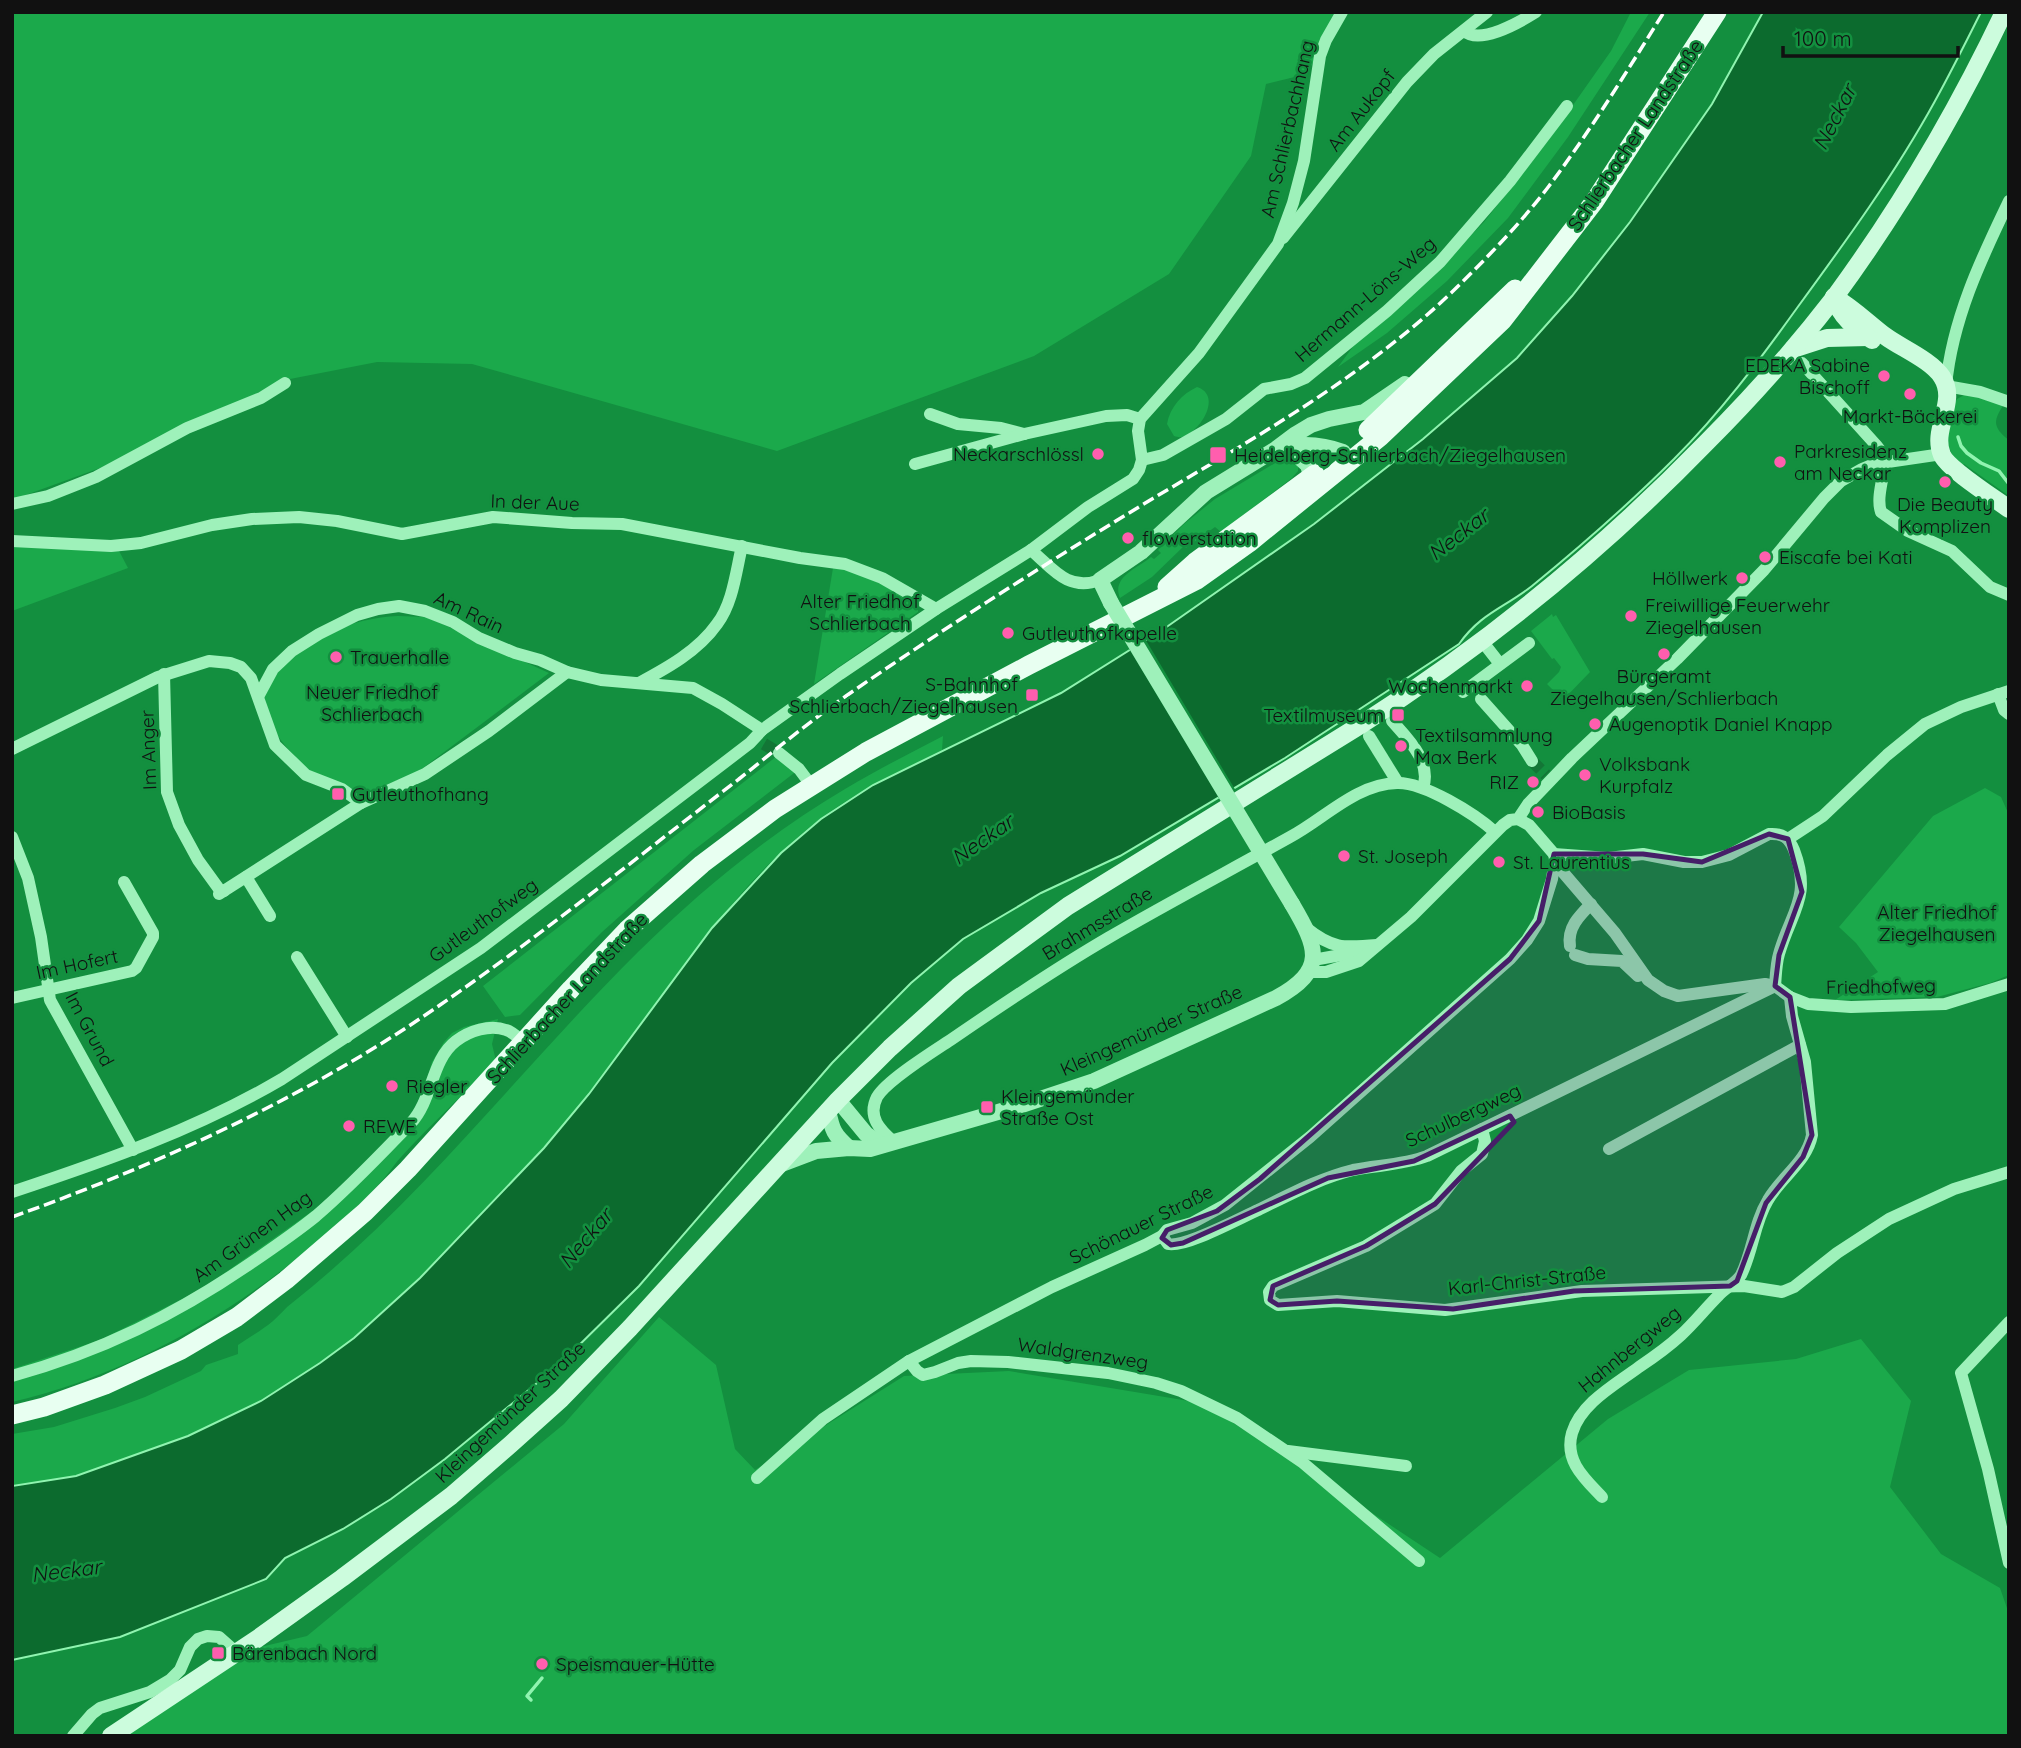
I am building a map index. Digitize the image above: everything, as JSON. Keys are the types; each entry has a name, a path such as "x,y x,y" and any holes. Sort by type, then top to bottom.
{"main road":[{"name":"Schlierbacher Landstraße","path":"1147,604 1195,562 1311,477 1380,437 1503,320 1610,178 1717,12"},
{"name":"Kleingemünder Straße","path":"111,1736 342,1578 451,1496 531,1426 631,1328 833,1105 959,986 1110,879 1371,718 1482,641 1539,597 1619,528 1748,400 1797,356 1927,158 2004,12"},
{"name":"Schlierbacher Landstraße","path":"12,1415 44,1407 105,1385 181,1350 237,1317 305,1265 365,1212 408,1169 571,989 642,916 702,864 811,785 866,752 1197,580 1249,543 1347,456 1370,428 1552,256"},
{"path":"1834,297 1844,318 1868,337 1946,386"},
{"path":"1834,297 1931,366 1941,376 1946,386 1947,405 1940,438 1942,454 1947,462 2009,509"},
{"path":"1797,356 1827,338 1868,337"}],"street":[{"name":"Am Schlierbachhang","path":"1140,419 1199,353 1278,244 1304,161 1320,56 1342,12"},
{"name":"Am Aukopf","path":"1278,244 1407,82 1426,61 1487,12"},
{"path":"1464,31 1474,36 1487,34 1536,12"},
{"name":"Hermann-Löns-Weg","path":"1142,460 1163,454 1226,419 1259,391 1305,378 1387,311 1423,279 1479,219 1567,106"},
{"path":"2009,201 1966,297 1946,386 1980,392 2009,402"},
{"path":"1797,356 1876,444 1887,462 1879,506 1881,512 1894,523 1952,551 1990,587 2009,595"},
{"path":"1031,550 1072,582 1088,584 1100,580 1141,552 1206,492 1282,447 1296,433 1311,425 1372,409 1415,377 1429,371"},
{"path":"12,504 48,496 96,477 187,428 261,398 285,383"},
{"path":"930,414 951,423 1001,428 1024,434"},
{"path":"915,464 1024,434 1114,414 1140,419 1138,431 1142,460 1133,479 1088,507 1031,550 936,609"},
{"path":"1311,425 1334,435 1347,456"},
{"path":"1282,447 1315,445 1347,456"},
{"path":"1282,447 1308,465 1311,477"},
{"path":"1518,819 1548,778 1709,627 1775,558 1824,498 1844,479 1862,469 1887,462 1942,454"},
{"name":"In der Aue","path":"12,541 118,546 212,525 252,519 299,517 337,521 402,534 493,517 622,524 850,565 882,578 936,609"},
{"path":"638,684 668,668 699,644 718,624 729,601 742,546"},
{"path":"1100,580 1111,603 1305,927 1312,940 1311,966 1378,945 1411,917 1495,832 1508,821 1518,819 1529,825 1555,859 1615,933 1648,980 1664,991 1675,996 1760,984 1775,986 1779,955 1802,892 1800,869 1788,839 1780,834 1769,834 1730,855 1702,862 1676,861 1648,854 1555,859"},
{"name":"Am Rain","path":"259,695 273,669 292,651 357,615 399,606 425,611 453,622 479,638 567,672 601,680 693,688 722,704 759,737"},
{"name":"Gutleuthofweg","path":"12,1192 133,1150 255,1096 481,948 840,674 936,609"},
{"path":"1482,641 1500,664"},
{"path":"1463,692 1529,643"},
{"path":"12,749 164,674 209,660 230,663 241,667 251,678 275,745 306,775 342,789 361,803"},
{"path":"270,916 246,877 361,803 425,774 489,731 567,672"},
{"name":"Im Anger","path":"164,674 167,792 179,825 220,894 246,877"},
{"path":"1788,839 1819,820 1920,727 1946,713 2003,693 2004,710 2009,714"},
{"path":"1481,699 1522,745 1532,761"},
{"path":"1392,720 1419,755 1424,768 1423,788"},
{"path":"1369,736 1398,783"},
{"path":"779,753 794,763 811,785"},
{"name":"Brahmsstraße","path":"888,1143 873,1115 876,1099 912,1066 1056,970 1146,916 1311,825 1356,795 1377,786 1412,784 1480,820 1495,832"},
{"name":"Im Grund","path":"12,838 28,878 41,937 50,1000 133,1150"},
{"name":"Schönauer Straße","path":"757,1478 823,1419 909,1361 1052,1287 1162,1236 1167,1230 1192,1223 1217,1211 1260,1179 1510,959 1539,921 1555,859"},
{"name":"Im Hofert","path":"12,998 132,971 138,965 153,933 124,883"},
{"path":"1591,904 1573,925 1570,933 1573,950 1588,959 1622,961 1642,979 1648,980"},
{"path":"1305,927 1321,940 1333,945 1378,945"},
{"path":"296,957 347,1037"},
{"name":"Kleingemünder Straße","path":"779,1165 816,1151 870,1149 1019,1106 1094,1081 1276,998 1294,987 1311,966"},
{"name":"Friedhofweg","path":"1775,986 1790,997 1825,1007 1926,1006 1953,1003 2009,984"},
{"name":"Schulbergweg","path":"1162,1236 1171,1245 1183,1243 1328,1178 1355,1170 1414,1161 1775,986"},
{"name":"Hahnbergweg","path":"1602,1497 1572,1459 1570,1444 1576,1424 1597,1399 1683,1334 1720,1294 1737,1281 1766,1203 1803,1157 1811,1140 1806,1069 1792,1016 1790,997"},
{"name":"Am Grünen Hag","path":"12,1376 89,1352 161,1320 218,1286 298,1231 337,1198 416,1118 426,1102 441,1059 458,1039 475,1031 497,1028 510,1031 523,1042"},
{"path":"1609,1149 1800,1045"},
{"path":"833,1105 866,1134 888,1143"},
{"path":"833,1105 832,1129 838,1139 849,1148"},
{"name":"Karl-Christ-Straße","path":"1482,1129 1485,1142 1482,1154 1461,1171 1436,1204 1354,1252 1273,1286 1269,1292 1270,1300 1278,1305 1337,1301 1445,1310 1574,1291 1730,1286 1775,1292 1788,1290 1889,1219 1954,1189 2009,1172"},
{"path":"2009,1322 1961,1373 1988,1469 2009,1563"},
{"name":"Waldgrenzweg","path":"909,1361 923,1375 958,1363 994,1361 1108,1373 1156,1382 1181,1391 1237,1418 1311,1469 1419,1561"},
{"name":"Waldgrenzweg","path":"1284,1451 1406,1466"},
{"path":"74,1736 100,1708 150,1692 170,1680 180,1670 190,1647 198,1639 215,1636 236,1653"}],"highlighted area":[{"path":"1769,834 1788,839 1802,892 1779,955 1775,986 1790,997 1812,1135 1803,1157 1766,1203 1737,1281 1730,1286 1574,1291 1453,1309 1337,1301 1278,1305 1270,1300 1273,1286 1366,1246 1435,1204 1514,1122 1510,1116 1414,1161 1328,1178 1183,1243 1171,1245 1162,1238 1167,1230 1217,1211 1260,1179 1510,959 1539,921 1554,854 1643,854 1702,862"}],"green space":[{"path":"12,12 1339,12 1307,74 1266,84 1251,156 1169,274 1034,356 777,451 472,364 377,362 285,380 100,468 12,500"},
{"path":"1631,12 1650,12 1568,137 1508,218 1447,281 1387,333 1338,367 1360,337 1422,285 1484,222 1547,142 1611,51"},
{"path":"1197,387 1208,397 1207,412 1198,427 1185,436 1174,436 1167,424 1171,412 1186,393"},
{"path":"1966,394 2005,403 1996,423 2009,440 2009,496 1964,464 1962,466 1955,459 1948,444 1954,403"},
{"path":"1288,455 1298,463 1298,471 1292,478 1221,532 1215,527 1186,548 1184,546 1152,577 1120,598 1118,591 1122,579 1151,557 1154,559 1161,553 1158,550 1184,524 1215,499"},
{"path":"12,545 118,549 128,568 12,611"},
{"name":"Alter Friedhof Schlierbach","path":"833,568 878,582 918,608 918,612 814,684"},
{"path":"1552,614 1553,617 1556,615 1590,672 1563,700 1547,684 1561,667 1531,631"},
{"name":"Neuer Friedhof Schlierbach","path":"398,616 426,617 549,673 415,774 364,793 321,777 301,763 276,733 266,710 265,694 287,662 314,641 346,626"},
{"path":"943,736 942,750 834,809 785,848 753,880 696,950 589,1095 562,1127 434,1264 356,1337 293,1382 189,1436 79,1475 12,1486 12,1434 54,1427 115,1408 201,1371 206,1365 238,1354 238,1345 273,1321 384,1221 595,996 686,907 737,864 817,806"},
{"path":"777,756 798,770 694,850 602,932 520,1015 505,1017 483,986"},
{"name":"Alter Friedhof Ziegelhausen","path":"1985,788 2001,797 2009,815 2009,975 1937,997 1835,1000 1878,972 1856,943 1839,927 1933,816"},
{"path":"498,1019 492,1044 496,1061 413,1144 361,1202 283,1270 211,1319 134,1360 54,1391 12,1402 12,1369 100,1340 202,1289 328,1200 402,1128 421,1100 432,1062 452,1033 464,1027"},
{"path":"659,1317 716,1365 735,1449 755,1470 904,1376 1009,1371 1201,1403 1440,1558 1608,1419 1689,1370 1796,1359 1861,1339 1911,1401 1890,1487 1941,1554 2000,1588 2009,1614 2009,1736 112,1736 222,1656 307,1636 564,1424"}],"water":[{"name":"Neckar","path":"1763,12 1981,12 1920,128 1852,232 1738,386 1691,441 1640,492 1532,586 1476,625 1459,644 1285,758 1120,856 1041,893 963,939 911,983 832,1063 639,1286 560,1364 445,1459 391,1499 343,1529 285,1558 266,1579 120,1637 12,1660 12,1486 76,1476 188,1436 261,1401 354,1338 420,1278 544,1148 589,1094 712,928 781,853 821,819 873,785 1061,693 1168,626 1314,524 1423,439 1517,358 1572,296 1630,222 1712,104"}],"pier":[{"path":"1144,637 1236,791 1220,800 1128,647"}],"waterway":[{"path":"1958,437 1967,453 1999,471 2009,484"},
{"path":"531,1700 527,1696 542,1678"}],"tunnel":[{"path":"764,744 779,753"},
{"path":"1532,761 1546,775"}],"railway":[{"path":"12,1217 124,1174 233,1125 287,1098 390,1038 554,922 846,696 1036,571 1269,429 1345,379 1382,352 1451,293 1526,214 1579,143 1664,12"}],"place":[{"name":"EDEKA Sabine Bischoff","path":"1884,376"},
{"name":"Markt-Bäckerei","path":"1910,394"},
{"name":"Neckarschlössl","path":"1098,454"},
{"name":"Heidelberg-Schlierbach/Ziegelhausen","path":"1218,455"},
{"name":"Parkresidenz am Neckar","path":"1780,462"},
{"name":"Die Beauty Komplizen","path":"1945,482"},
{"name":"flowerstation","path":"1128,538"},
{"name":"Eiscafe bei Kati","path":"1765,557"},
{"name":"Höllwerk","path":"1742,578"},
{"name":"Freiwillige Feuerwehr Ziegelhausen","path":"1631,616"},
{"name":"Gutleuthofkapelle","path":"1008,633"},
{"name":"Bürgeramt Ziegelhausen/Schlierbach","path":"1664,654"},
{"name":"Trauerhalle","path":"336,657"},
{"name":"Wochenmarkt","path":"1527,686"},
{"name":"S-Bahnhof Schlierbach/Ziegelhausen","path":"1032,695"},
{"name":"Textilmuseum","path":"1398,715"},
{"name":"Augenoptik Daniel Knapp","path":"1595,724"},
{"name":"Textilsammlung Max Berk","path":"1401,746"},
{"name":"Volksbank Kurpfalz","path":"1585,775"},
{"name":"RIZ","path":"1533,782"},
{"name":"Gutleuthofhang","path":"338,794"},
{"name":"BioBasis","path":"1538,812"},
{"name":"St. Joseph","path":"1344,856"},
{"name":"St. Laurentius","path":"1499,862"},
{"name":"Riegler","path":"392,1086"},
{"name":"Kleingemünder Straße Ost","path":"987,1107"},
{"name":"REWE","path":"349,1126"},
{"name":"Bärenbach Nord","path":"218,1653"},
{"name":"Speismauer-Hütte","path":"542,1664"}]}
